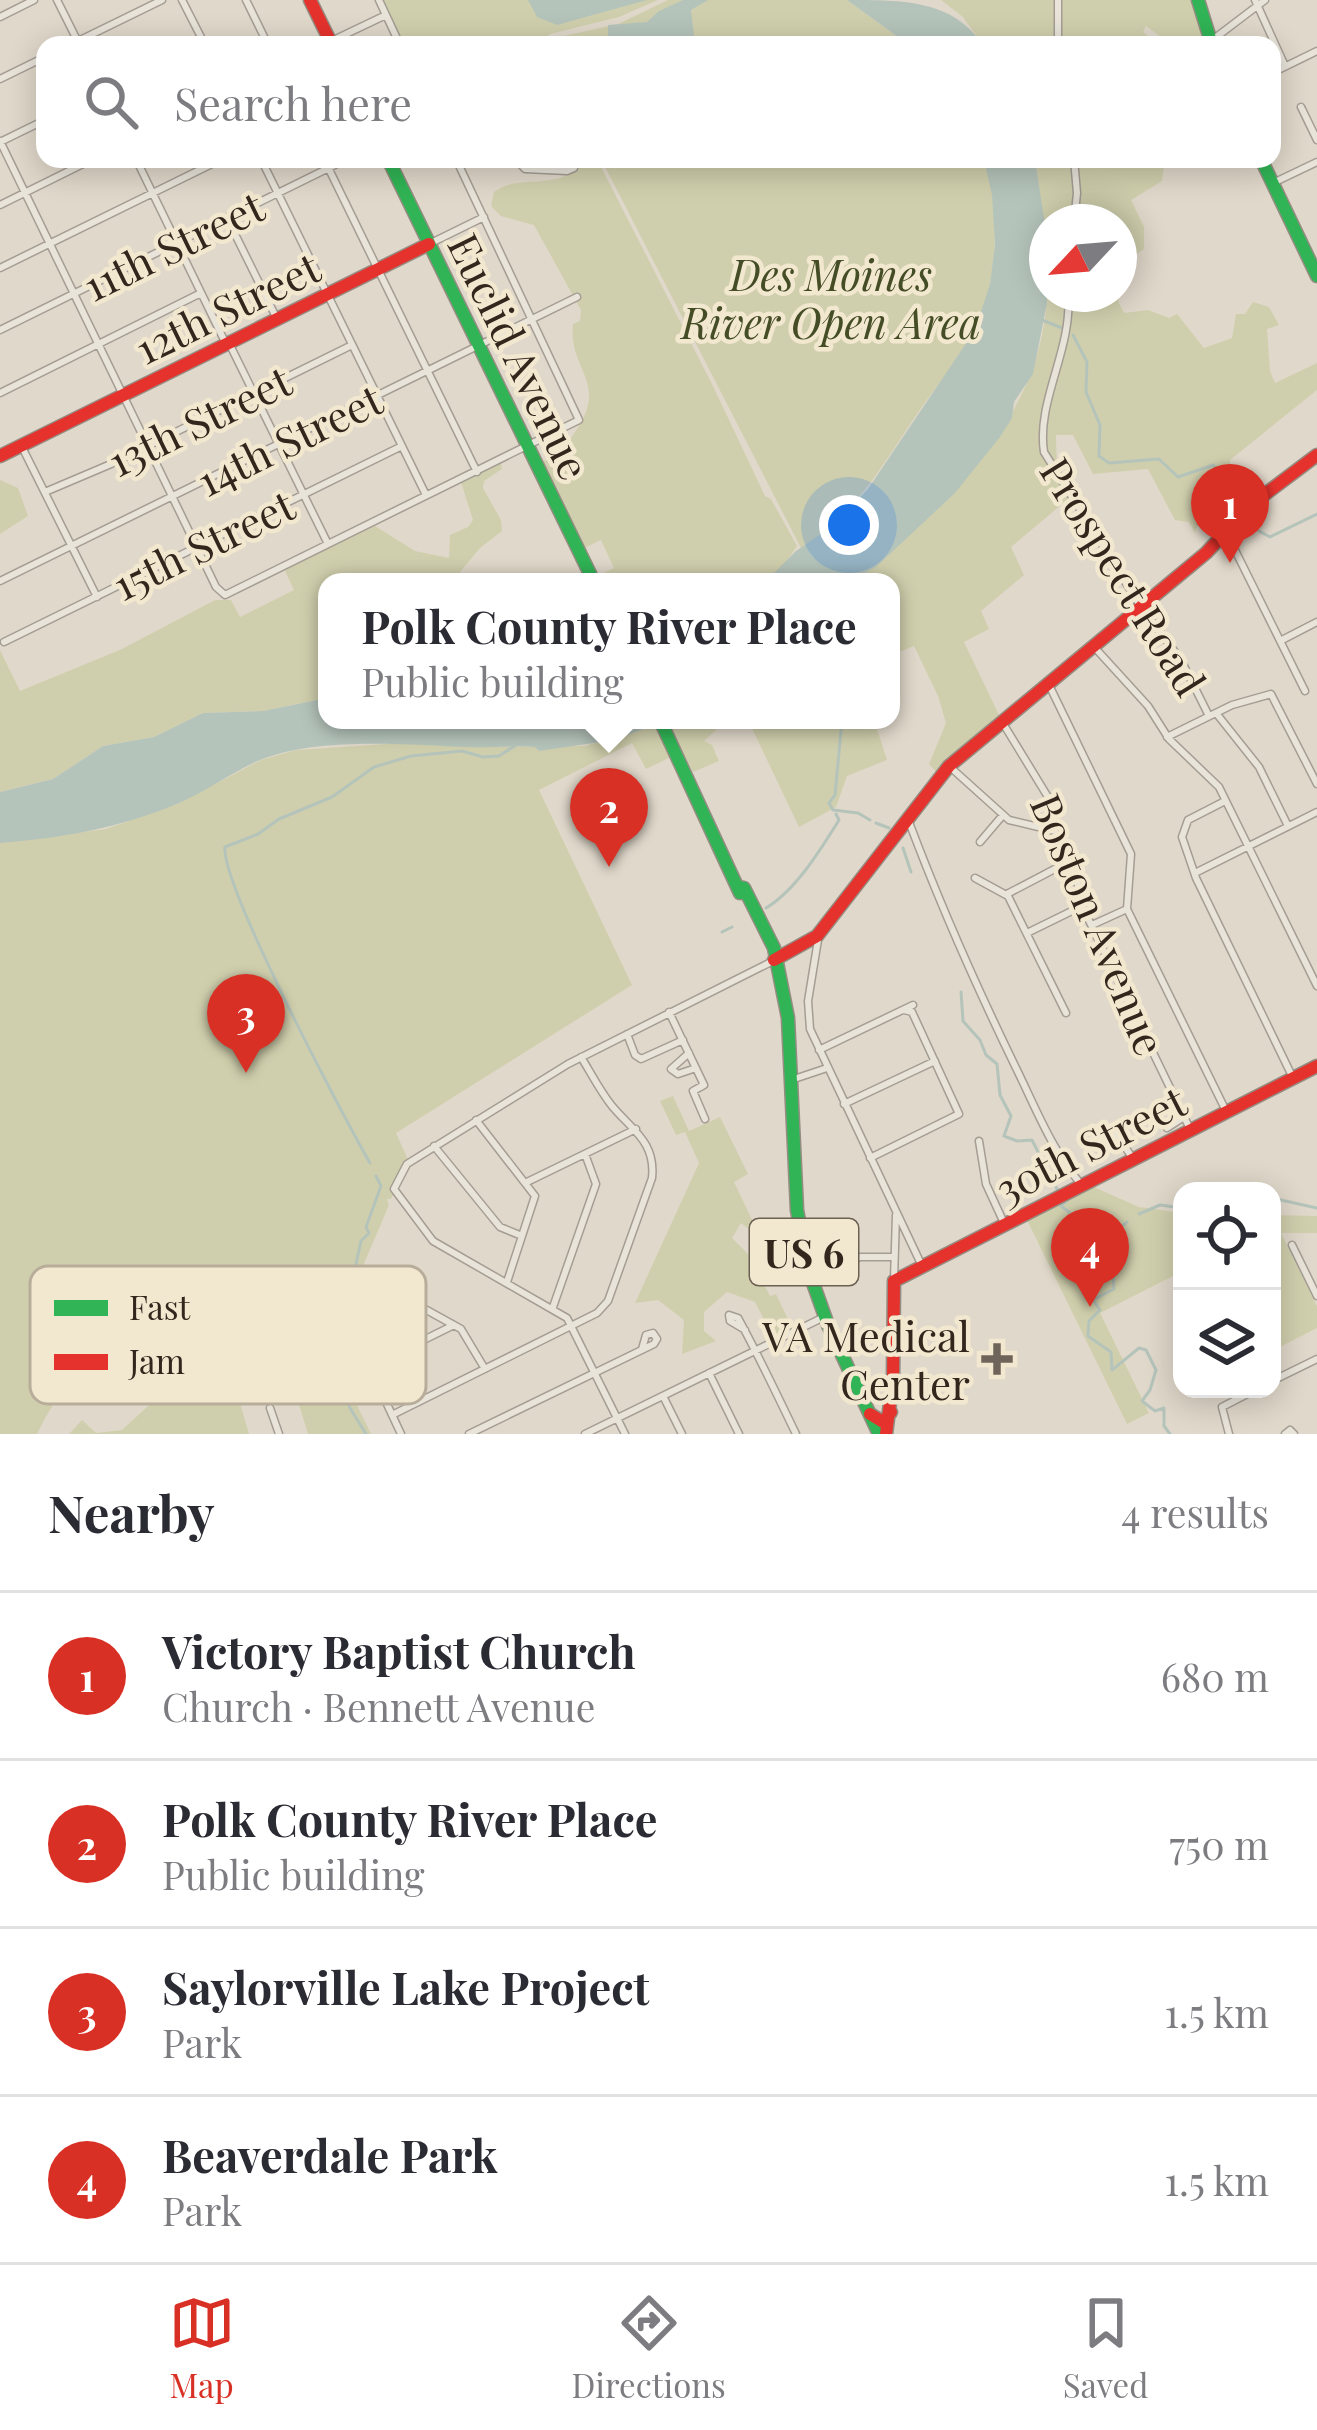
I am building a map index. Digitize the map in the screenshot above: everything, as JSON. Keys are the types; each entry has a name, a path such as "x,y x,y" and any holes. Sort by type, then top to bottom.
{"main road":[{"path":"310,0 325,36"},
{"path":"1198,0 1209,36"},
{"name":"Euclid Avenue","path":"392,168 589,573"},
{"path":"1266,168 1317,276"},
{"name":"12th Street","path":"0,456 429,244"},
{"path":"772,952 800,949 817,936 949,766 1141,607 1252,504 1317,455"},
{"name":"US 6","path":"664,729 772,952 787,1006 796,1078 797,1213 806,1260 824,1317 883,1434"},
{"name":"30th Street","path":"894,1281 1132,1159 1187,1124 1226,1112 1317,1066"},
{"path":"883,1434 891,1412 894,1281"},
{"path":"869,1414 884,1421 891,1412"}],"street":[{"path":"0,16 34,0"},
{"path":"58,0 73,36"},
{"path":"92,36 163,0"},
{"path":"182,0 198,36"},
{"path":"246,0 264,36"},
{"path":"379,0 396,36"},
{"path":"1058,0 1058,36"},
{"path":"1219,36 1265,0"},
{"path":"1256,3 1271,36"},
{"path":"344,36 386,15"},
{"path":"1281,68 1317,51"},
{"path":"1281,57 1285,66"},
{"path":"0,80 36,62"},
{"path":"1301,107 1317,140"},
{"path":"36,124 0,141 218,590 231,595 579,419 460,168"},
{"path":"1273,183 1317,162"},
{"path":"0,205 75,168"},
{"path":"140,168 329,545"},
{"path":"0,268 204,168"},
{"path":"265,168 427,496"},
{"path":"328,168 477,472"},
{"name":"11th Street","path":"0,330 328,168"},
{"path":"524,168 572,168"},
{"path":"1075,168 1076,204"},
{"name":"12th Street","path":"429,244 484,217"},
{"path":"227,218 277,319"},
{"path":"0,393 202,293"},
{"name":"14th Street","path":"0,581 577,297"},
{"name":"Prospect Road","path":"1069,312 1070,325 1043,426 1044,452 1212,714 1259,766 1288,826"},
{"name":"13th Street","path":"45,492 352,345"},
{"path":"21,445 98,597"},
{"name":"15th Street","path":"4,642 402,446"},
{"path":"1226,531 1305,691"},
{"path":"1280,641 1317,622"},
{"path":"1093,646 1148,706 1167,737 1213,780 1317,986"},
{"path":"1048,683 1131,854 1127,909 1226,1112"},
{"path":"1167,737 1267,694 1275,697 1317,784"},
{"name":"Boston Avenue","path":"1002,722 1051,802 1055,832 1070,862 1082,906 1187,1124"},
{"path":"949,766 1016,823 1055,832"},
{"path":"1225,801 1188,820 1182,837 1293,1078"},
{"path":"1196,874 1317,812"},
{"path":"980,842 1004,815"},
{"path":"908,819 982,1000 1049,1136 1082,1185"},
{"path":"1007,894 1070,862"},
{"path":"975,878 1007,894 1066,1013"},
{"path":"1027,933 1082,906"},
{"path":"1091,926 1127,909"},
{"path":"817,936 809,1029 922,1267"},
{"path":"625,1434 572,1326 553,1307 433,1241 394,1189 406,1164 434,1146 581,1057 772,952"},
{"path":"818,1050 914,1005"},
{"path":"870,1158 956,1117 959,1110 912,1012 904,1010"},
{"path":"669,1012 704,1084 693,1091 705,1119"},
{"path":"627,1034 641,1059 683,1040"},
{"path":"689,1053 671,1069 678,1074 696,1068"},
{"path":"426,1398 597,1313 608,1301 652,1178 651,1154 581,1057"},
{"path":"844,1104 935,1061"},
{"path":"796,1078 827,1068"},
{"path":"476,1120 527,1182 535,1202 507,1282"},
{"path":"1130,1121 1114,1130 1132,1159"},
{"path":"1167,1128 1187,1124"},
{"path":"527,1182 636,1129"},
{"path":"980,1141 986,1184 1005,1225"},
{"path":"434,1146 500,1228 523,1236"},
{"path":"553,1307 596,1184 585,1154"},
{"path":"894,1281 896,1212"},
{"path":"1292,1245 1317,1296"},
{"path":"846,1263 860,1257 894,1257"},
{"path":"426,1310 468,1336 485,1369"},
{"path":"585,1434 824,1317"},
{"path":"426,1339 454,1325"},
{"path":"745,1330 796,1434"},
{"path":"469,1434 642,1349"},
{"path":"1281,1377 1317,1359"},
{"path":"709,1373 739,1434"},
{"path":"663,1396 682,1434"},
{"path":"1229,1434 1221,1412 1240,1398"},
{"path":"387,1404 401,1434"},
{"path":"392,1415 414,1404"},
{"path":"270,1408 279,1434"},
{"path":"1285,1434 1290,1430 1294,1434"}],"green space":[{"path":"379,0 658,0 619,17 548,36 396,36"},
{"path":"668,0 847,0 897,36 564,36 618,24"},
{"path":"941,0 1191,0 1201,36 1160,36 1146,26 1143,32 1148,36 977,36 963,17"},
{"path":"573,168 602,168 765,496 797,546 777,573 604,573 614,568 601,540 582,549 540,463 568,442 589,401 573,340 573,324 580,321 581,310 534,225 501,216 491,206 494,192 503,187 573,172"},
{"name":"Des Moines River Open Area","path":"606,168 987,168 995,237 991,278 978,325 874,478 841,516 801,548"},
{"path":"1036,168 1164,168 1162,181 1131,200 1133,204 1041,204"},
{"path":"1137,212 1144,227 1144,249 1137,253"},
{"path":"1253,302 1269,307 1279,325 1267,329 1275,383 1317,363 1317,390 1230,460 1231,478 1243,504 1230,514 1200,487 1195,533 1189,522 1175,520 1148,469 1093,474 1073,435 1056,435 1057,471 1073,495 1011,547 1024,575 981,611 989,629 964,642 999,715 992,720 996,727 940,776 929,764 946,723 914,646 900,651 900,573 862,573 904,540 991,446 1025,387 1045,312 1148,310 1169,318 1177,314 1204,348 1232,338 1236,314 1245,314"},
{"path":"501,463 502,469 484,481 483,488 502,531 480,548 460,573 318,573 318,700 263,711 203,713 154,737 103,746 53,779 0,792 0,650 20,691 122,649 215,600 231,600 240,617 294,590 285,571 289,568 375,526 415,551 449,558 450,535 473,520 461,482"},
{"path":"0,480 18,488 28,516 0,534"},
{"path":"657,729 671,757 646,769 632,743 539,790 632,985 396,1133 409,1162 387,1199 389,1205 363,1266 30,1266 30,1404 55,1404 37,1434 0,1434 0,843 106,829 179,803 261,760 296,750 402,743 585,746"},
{"path":"671,729 717,729 704,741 712,745 719,761 693,772"},
{"path":"752,729 877,729 887,760 847,776 836,807 799,827"},
{"path":"673,1096 689,1131 720,1117 748,1174 734,1182 754,1224 749,1229 741,1223 732,1238 776,1277 764,1284 770,1296 776,1294 792,1328 773,1337 755,1302 727,1292 704,1312 704,1331 716,1341 682,1354 684,1320 658,1300 635,1303 699,1163 685,1132 676,1135 660,1101"},
{"path":"1089,1185 1139,1207 1173,1212 1173,1276 1100,1313 1149,1413 1127,1424 1026,1218"},
{"path":"1281,1215 1317,1216 1317,1233 1281,1233"},
{"path":"1281,1233 1317,1306 1317,1328 1281,1346"},
{"path":"150,1404 240,1404 249,1434 69,1434 82,1420 96,1433 122,1430"},
{"path":"299,1404 356,1404 371,1434 308,1434"}],"shaded area":[{"path":"528,0 647,0 557,25 537,17"},
{"path":"683,0 708,0 691,10 694,36 608,36 608,25 647,22"},
{"path":"847,0 925,6 957,19 976,36 897,36"},
{"path":"986,168 1036,168 1042,204 1029,204 1029,312 1045,312 1033,374 1014,402 1012,418 1000,437 955,493 876,567 865,573 774,573 831,527 868,489 975,330 990,284 995,244"},
{"path":"318,700 318,729 644,729 614,740 539,751 527,746 392,744 283,752 157,812 69,835 0,843 0,792 53,779 103,746 154,737 203,713 263,711"}],"waterway":[{"path":"1042,320 1062,328"},
{"path":"1073,335 1087,362 1086,392 1100,425 1099,456 1109,463 1159,459 1178,477 1213,465 1226,478 1226,493 1236,507"},
{"path":"1259,531 1270,537 1317,514"},
{"path":"841,729 835,795 829,803 833,810 858,813 870,820"},
{"path":"370,1163 262,952 229,870 225,847 332,797 374,767 411,756 462,751 499,756 519,743"},
{"path":"766,908 807,868 839,820 836,814"},
{"path":"876,823 889,828"},
{"path":"903,848 911,872"},
{"path":"722,932 732,927"},
{"path":"961,992 963,1021 997,1064 1000,1095 1011,1116 1004,1136 1032,1140 1057,1189"},
{"path":"356,1266 381,1186 376,1176"},
{"path":"1067,1200 1061,1206 1078,1219 1077,1228 1093,1249 1092,1265 1101,1264 1104,1254 1111,1253 1114,1289 1093,1300 1100,1310 1089,1321 1088,1336 1111,1352 1112,1370 1139,1348 1146,1350 1156,1370 1142,1401 1155,1411 1164,1408 1164,1426 1170,1434"},
{"path":"1281,1200 1317,1208"},
{"path":"1139,1214 1160,1205 1173,1207"},
{"path":"1079,1224 1101,1216 1104,1230 1111,1223 1121,1227 1127,1222"},
{"path":"349,1404 366,1434"}],"traffic: fast":[{"path":"1198,0 1209,36"},
{"path":"392,168 590,573"},
{"path":"1265,168 1317,276"},
{"path":"664,729 740,893"},
{"path":"739,887 744,888 774,948 788,1018 797,1210 808,1269 828,1325 879,1434"}],"traffic: jam":[{"path":"310,0 328,36"},
{"path":"0,456 429,244"},
{"path":"774,960 817,936 949,766 1206,553 1252,504 1317,455"},
{"path":"886,1434 893,1380 894,1281 1317,1066"},
{"path":"870,1414 883,1422 891,1412"}],"place":[{"name":"Victory Baptist Church","path":"1230,563"},
{"name":"Polk County River Place","path":"609,867"},
{"name":"Saylorville Lake Project","path":"246,1073"},
{"name":"Beaverdale Park","path":"1090,1307"},
{"name":"VA Medical Center","path":"997,1359"}]}
